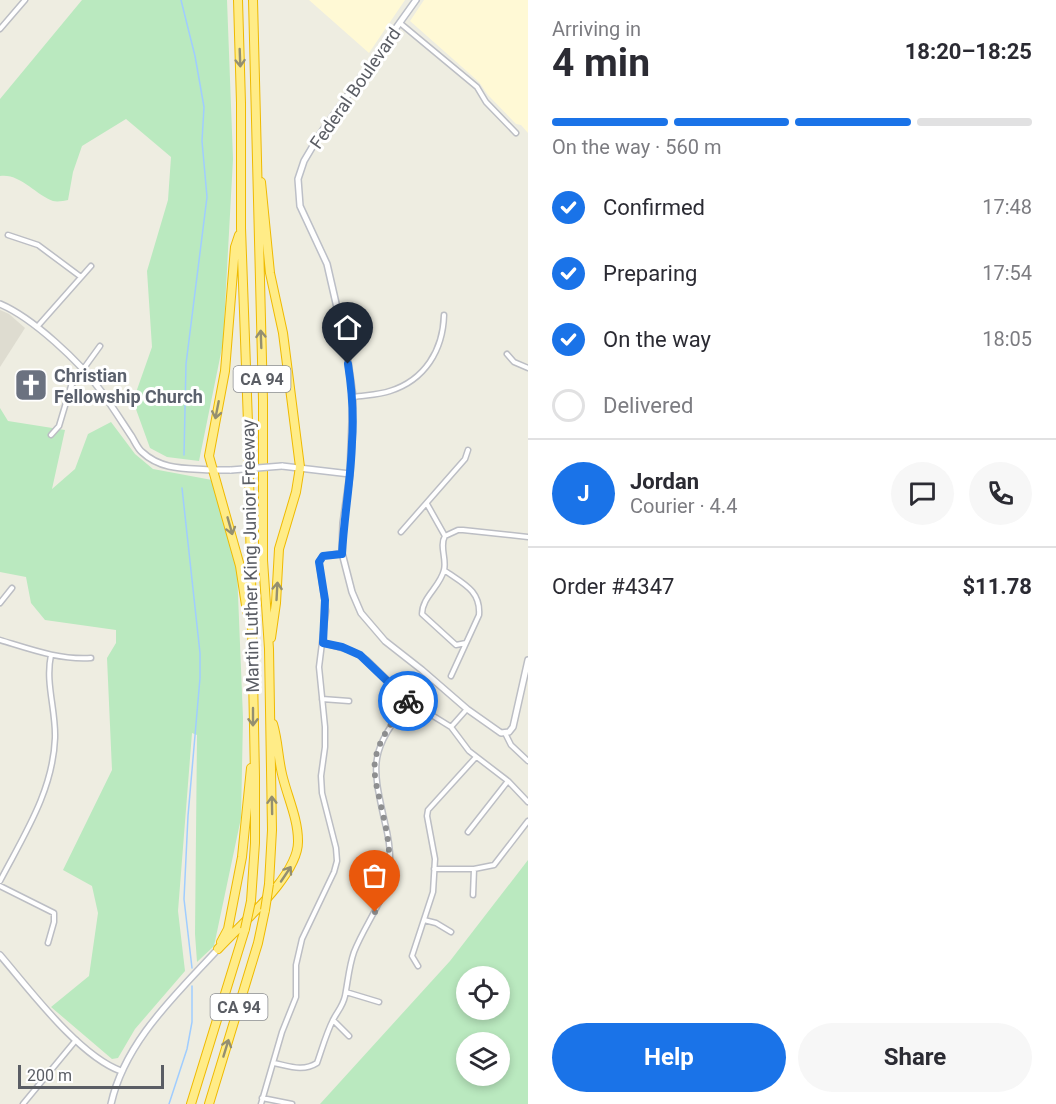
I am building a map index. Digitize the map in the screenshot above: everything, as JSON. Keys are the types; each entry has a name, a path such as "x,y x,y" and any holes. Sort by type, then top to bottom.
{"highway":[{"name":"Martin Luther King Junior Freeway","path":"191,1104 245,929 251,901 255,843 238,0"},
{"name":"Martin Luther King Junior Freeway","path":"209,1104 258,943 269,884 272,830 269,649 263,560 263,400 254,0"},
{"path":"256,109 267,247 283,333 300,467 296,492 279,549 276,603 269,649"},
{"path":"241,228 235,247 225,371 209,456 240,566 252,648"},
{"path":"218,949 284,879 294,860 298,842 270,713"},
{"path":"218,949 228,929 242,856 253,743"}],"street":[{"path":"0,29 25,0"},
{"name":"Federal Boulevard","path":"353,397 337,300 327,264 300,206 298,179 304,160 320,134 416,0"},
{"path":"400,23 477,87 486,102 516,133"},
{"path":"9,235 38,245 81,277"},
{"path":"37,327 91,266"},
{"path":"0,304 37,327 82,368 101,390 142,452 161,464 174,468 212,470 282,466 350,474"},
{"path":"444,315 444,330 438,349 426,368 414,379 389,392 353,397 350,474 343,523 342,554 352,592 365,619 385,641 498,732 505,733 514,725 528,660"},
{"path":"51,435 59,426 71,387 82,368 100,346"},
{"path":"507,354 514,362 528,368"},
{"path":"401,532 465,459 468,450"},
{"path":"427,504 445,536"},
{"path":"466,643 456,645 422,614 422,606 444,570 442,540 445,536 463,530 528,537"},
{"path":"261,1104 282,1032 296,997 296,965 302,939 337,861 336,848 322,794 321,776 325,747 319,667 323,643 325,600 319,562 323,556 342,554"},
{"path":"444,570 477,596 480,607 480,615 451,676"},
{"path":"0,603 12,588"},
{"path":"0,640 51,655 74,659 91,658"},
{"path":"323,643 342,647 360,655 409,701 451,728 463,745 508,780 528,802"},
{"path":"0,880 37,810 51,771 55,725 48,676 51,655"},
{"path":"322,699 349,701"},
{"path":"274,1063 300,1068 314,1065 333,1020 341,1008 354,952 384,894 390,872 388,837 376,783 375,761 383,738 409,701"},
{"path":"451,728 467,709"},
{"path":"505,733 511,745 528,761"},
{"path":"418,966 412,956 433,892 434,848 427,816 428,810 476,757"},
{"path":"468,832 508,780"},
{"path":"434,869 474,869 494,864 528,821"},
{"path":"473,895 474,869"},
{"path":"0,886 54,913 48,943"},
{"path":"424,920 436,923 451,932"},
{"path":"111,1104 121,1071 148,1028 218,949"},
{"path":"0,955 57,1022 110,1067 121,1071"},
{"path":"345,992 379,1002"},
{"path":"333,1020 350,1036"},
{"path":"23,1104 76,1040"},
{"path":"262,1098 292,1104"}],"shaded area":[{"path":"309,0 405,0 369,53"},
{"path":"424,0 528,0 528,133 488,95 479,82 410,21"},
{"path":"0,310 9,314 25,328 0,367"}],"green space":[{"path":"82,0 227,0 233,159 223,343 199,461 167,457 150,448 133,401 152,347 147,271 168,200 171,157 126,119 82,146 73,172 68,200 53,201 21,181 0,176 0,99"},
{"path":"0,408 8,421 65,430 52,489 75,469 88,434 111,422 135,454 153,469 212,480 237,570 243,718 241,818 214,946 197,962 195,934 197,735 192,733 178,911 185,971 135,1029 118,1058 112,1059 51,1007 89,976 98,913 92,886 63,870 112,770 107,658 116,643 116,630 45,620 31,603 26,577 0,572"},
{"path":"528,860 528,1104 320,1104 450,961"}],"waterway":[{"path":"181,0 195,56 204,107 202,141 207,197 186,364 184,455"},
{"path":"182,488 200,653 184,899 192,968"},
{"path":"169,1104 187,1049 192,1022 192,986"}],"way so far":[{"path":"375,912 384,894 391,860 376,783 375,761 388,728 408,701"}],"place":[{"name":"Christian Fellowship Church","path":"31,385"}],"route":[{"path":"348,364 353,397 350,474 343,523 342,554 323,556 319,562 326,611 323,643 342,647 360,655 408,701"}]}
